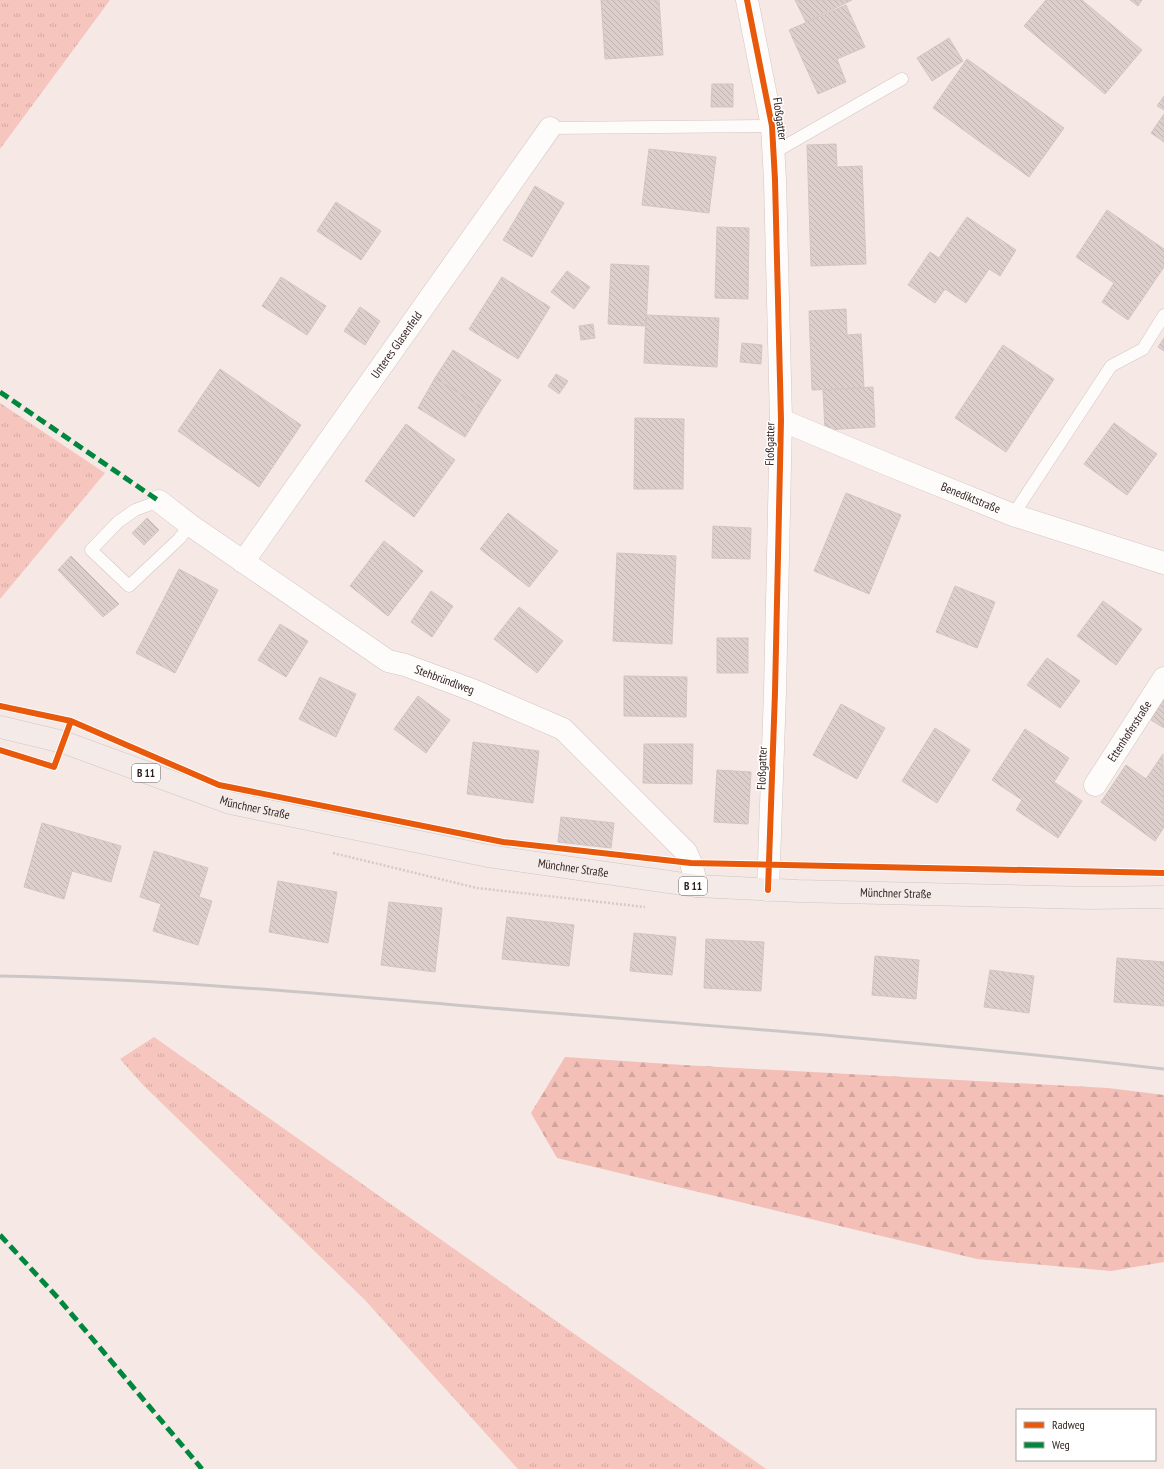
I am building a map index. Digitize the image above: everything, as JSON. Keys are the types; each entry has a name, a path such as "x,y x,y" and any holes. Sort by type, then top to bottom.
{"main road":[{"name":"Münchner Straße","path":"0,727 63,742 230,803 488,856 697,886 768,890 1090,898 1164,897"}],"street":[{"name":"Floßgatter","path":"748,0 772,126 782,420 768,890"},
{"name":"Unteres Glasenfeld","path":"243,562 550,128"},
{"name":"Benediktstraße","path":"782,420 889,465 1013,514 1164,563"},
{"name":"Stehbründlweg","path":"159,501 190,525 388,661 405,665 468,688 563,729 686,852 691,863 697,886"},
{"name":"Ettenhoferstraße","path":"1095,785 1164,678"}],"lane":[{"name":"Floßgatter","path":"773,153 902,79"},
{"name":"Floßgatter","path":"550,128 772,126"},
{"path":"1013,514 1111,366 1143,349 1164,315"},
{"path":"159,501 135,510 118,522 91,550 129,586 179,539 190,525"}],"green space":[{"path":"0,0 110,0 0,149"},
{"path":"0,403 105,473 0,599"},
{"path":"154,1037 766,1469 518,1469 364,1299 144,1086 120,1059"},
{"path":"565,1057 683,1065 1108,1088 1164,1095 1164,1262 1111,1271 977,1259 557,1158 531,1113"}],"building":[{"path":"601,0 659,0 663,55 605,59"},
{"path":"795,0 852,0 806,22"},
{"path":"1046,0 1082,0 1142,50 1105,94 1024,26"},
{"path":"1130,0 1142,0 1138,6"},
{"path":"846,5 865,47 837,59 846,82 818,94 789,30"},
{"path":"949,38 963,61 932,81 917,58"},
{"path":"967,59 1064,128 1029,177 933,108"},
{"path":"712,84 733,84 733,107 711,107"},
{"path":"1164,96 1164,110 1157,106"},
{"path":"1164,114 1164,142 1151,133"},
{"path":"836,144 837,167 862,166 866,264 811,266 807,145"},
{"path":"649,149 716,157 709,213 642,205"},
{"path":"535,186 564,203 532,257 503,240"},
{"path":"336,202 381,231 361,260 317,231"},
{"path":"1107,210 1164,249 1164,267 1128,320 1102,302 1114,283 1076,257"},
{"path":"967,217 1016,250 1000,276 989,269 966,303 945,289 935,303 908,285 930,252 939,258"},
{"path":"717,227 749,228 748,299 715,298"},
{"path":"611,264 649,266 646,326 608,324"},
{"path":"567,271 590,287 574,309 551,292"},
{"path":"281,277 326,306 307,335 262,306"},
{"path":"502,277 550,307 518,359 469,329"},
{"path":"360,307 380,321 365,345 344,331"},
{"path":"846,309 847,335 861,334 864,388 812,390 809,311"},
{"path":"646,315 719,318 717,367 644,363"},
{"path":"593,324 595,338 581,340 579,326"},
{"path":"1164,338 1164,351 1158,347"},
{"path":"742,343 762,345 761,364 740,362"},
{"path":"1003,345 1054,379 1006,452 955,418"},
{"path":"453,350 501,380 483,408 435,378"},
{"path":"220,369 301,425 259,487 178,431"},
{"path":"556,374 568,381 559,394 548,386"},
{"path":"435,378 483,408 465,437 418,408"},
{"path":"873,387 875,427 825,430 823,390"},
{"path":"635,418 684,419 683,489 634,489"},
{"path":"1114,423 1157,454 1127,495 1084,464"},
{"path":"406,424 455,460 414,517 365,481"},
{"path":"846,493 901,515 869,594 814,571"},
{"path":"508,513 558,551 529,587 480,549"},
{"path":"147,518 159,530 144,545 132,533"},
{"path":"713,526 751,528 750,559 712,558"},
{"path":"384,541 423,571 388,616 350,586"},
{"path":"617,553 676,556 672,644 613,641"},
{"path":"71,556 119,604 103,617 58,570"},
{"path":"179,569 218,590 175,673 136,653"},
{"path":"955,586 995,602 977,648 936,632"},
{"path":"431,591 453,606 432,637 411,622"},
{"path":"1103,601 1142,629 1116,665 1077,636"},
{"path":"519,607 563,641 537,673 494,639"},
{"path":"280,624 308,641 286,677 258,660"},
{"path":"717,638 748,638 748,673 717,673"},
{"path":"1047,658 1080,681 1060,708 1027,685"},
{"path":"624,676 687,677 686,717 624,716"},
{"path":"320,677 356,694 336,737 299,719"},
{"path":"418,696 450,720 426,753 394,729"},
{"path":"1164,698 1164,728 1151,720"},
{"path":"841,704 885,728 857,779 813,755"},
{"path":"935,728 970,750 937,803 902,781"},
{"path":"1025,729 1069,758 1054,782 1082,801 1058,838 1016,810 1022,800 992,780"},
{"path":"473,742 539,751 533,803 467,794"},
{"path":"644,744 693,744 692,784 643,783"},
{"path":"1163,754 1164,827 1155,841 1101,802 1126,765 1146,779"},
{"path":"717,770 751,772 748,824 714,822"},
{"path":"561,817 614,823 611,848 558,842"},
{"path":"42,823 121,846 111,882 72,871 64,899 24,887"},
{"path":"154,851 208,868 199,897 212,901 198,945 153,931 161,904 140,897"},
{"path":"278,881 337,892 328,943 269,932"},
{"path":"389,902 442,908 435,972 381,965"},
{"path":"507,917 574,925 569,966 502,959"},
{"path":"634,933 676,937 672,975 630,971"},
{"path":"706,939 764,942 761,991 704,988"},
{"path":"875,956 919,960 916,999 872,995"},
{"path":"1117,958 1164,962 1164,1006 1114,1002"},
{"path":"990,970 1034,976 1029,1013 984,1007"}],"railway":[{"path":"0,976 193,984 322,994 840,1036 1164,1069"}],"marked path":[{"path":"0,392 159,501"},
{"path":"0,1235 58,1298 202,1469"}],"cycle path":[{"path":"747,0 772,126 775,180 781,420 775,692 768,890"},
{"path":"0,706 71,721 219,785 503,842 691,863 1164,873"},
{"path":"0,750 54,767 71,721"}]}
